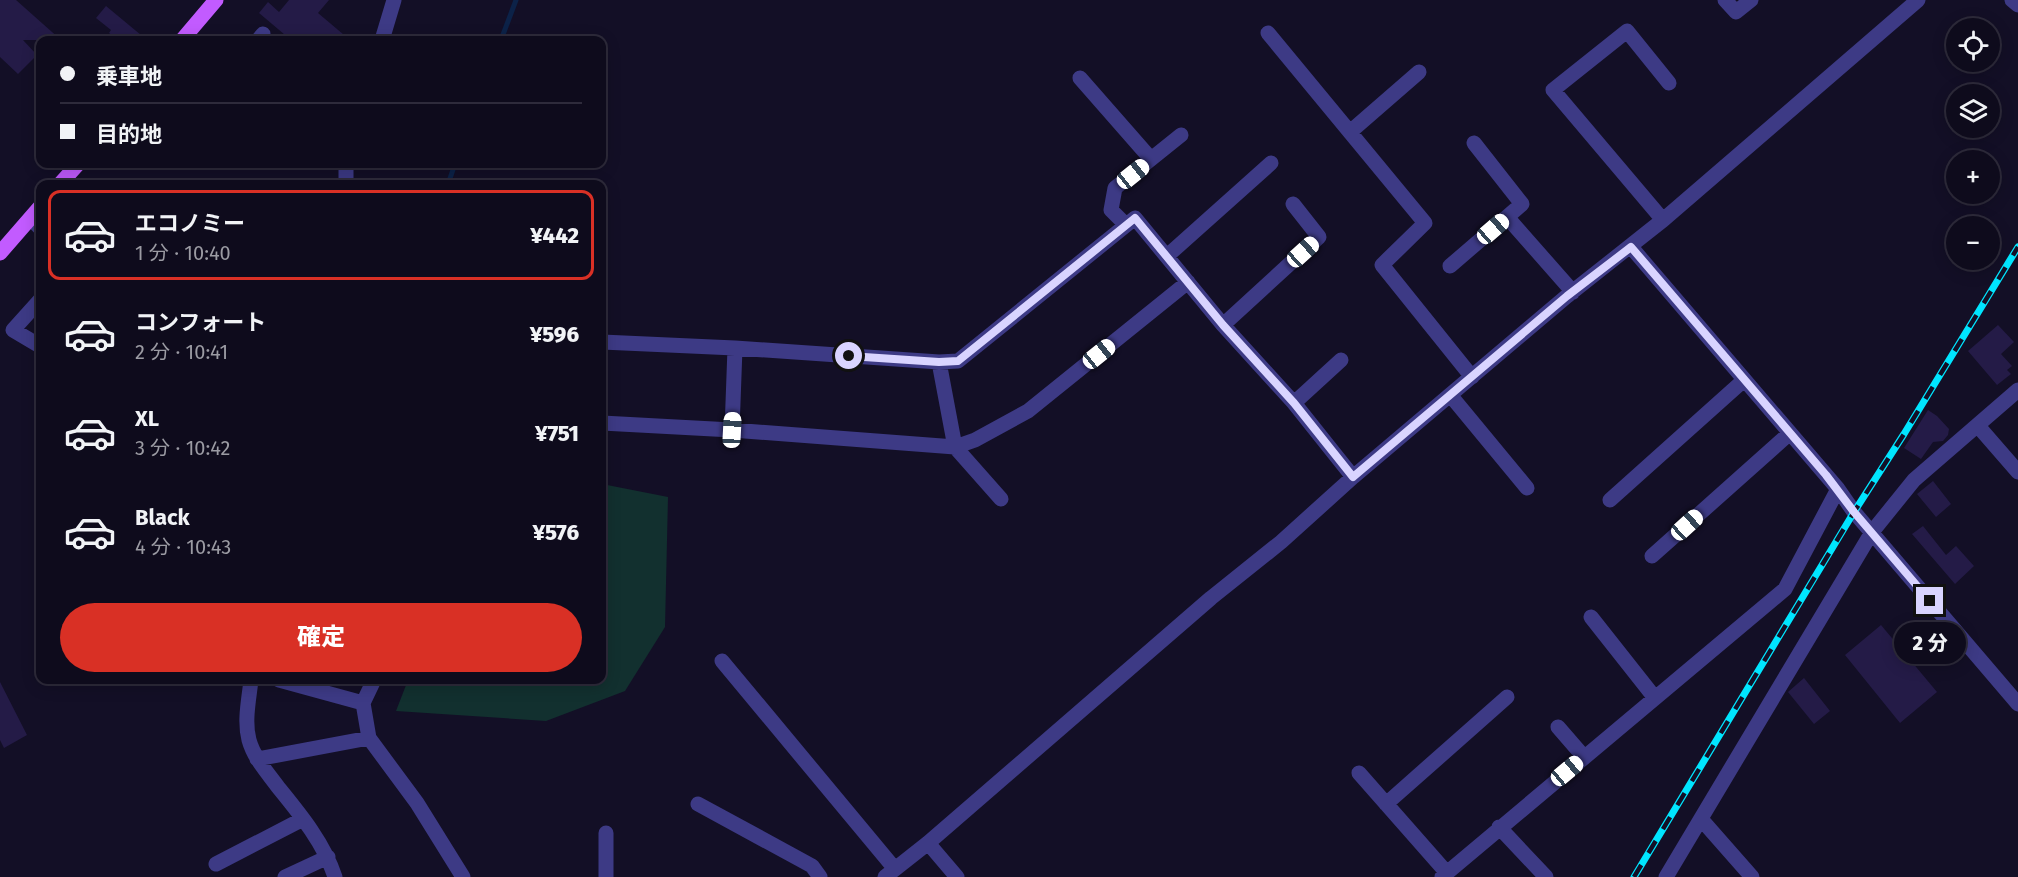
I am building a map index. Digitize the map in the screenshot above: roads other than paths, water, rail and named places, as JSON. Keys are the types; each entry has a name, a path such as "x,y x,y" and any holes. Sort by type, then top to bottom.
{"main road":[{"path":"189,36 216,0"},
{"path":"64,180 74,168"},
{"path":"0,253 36,219"}],"street":[{"path":"383,36 394,0"},
{"path":"1725,0 1736,12 1751,0"},
{"path":"722,661 890,873 928,843 1211,598 1281,542 1353,477 1472,376 1573,291 1663,220 1918,0"},
{"path":"1663,220 1553,90 1627,31 1669,83"},
{"path":"1268,33 1425,223 1382,265 1472,376"},
{"path":"1350,132 1419,72"},
{"path":"1080,78 1151,159"},
{"path":"1126,225 1111,210 1115,188 1181,135"},
{"path":"1450,266 1522,204 1474,143"},
{"path":"1167,256 1271,163"},
{"path":"1223,325 1319,237 1293,204"},
{"path":"1508,217 1573,291"},
{"path":"606,342 735,348 939,362 958,361 1135,218 1223,325 1294,403 1353,477"},
{"path":"1631,247 2018,704"},
{"path":"606,423 955,447 975,440 1028,411 1188,282"},
{"path":"36,304 13,330 36,344"},
{"path":"732,430 735,348"},
{"path":"1294,403 1341,360"},
{"path":"939,362 955,447 1001,499"},
{"path":"1610,500 1744,380"},
{"path":"1666,877 1872,532 1914,480 2018,390"},
{"path":"1451,396 1527,488"},
{"path":"1978,426 2018,472"},
{"path":"1653,556 1790,433"},
{"path":"1448,872 1785,589 1838,489"},
{"path":"1591,617 1655,698"},
{"path":"250,684 247,722 249,739 257,759 303,819 328,857 335,877"},
{"path":"294,684 363,703"},
{"path":"372,684 363,703 369,738 417,803 462,877"},
{"path":"1386,804 1508,697"},
{"path":"1558,727 1584,757"},
{"path":"257,759 369,738"},
{"path":"1359,773 1448,872 1467,877"},
{"path":"698,804 812,866 820,877"},
{"path":"216,864 303,819"},
{"path":"1701,819 1752,877"},
{"path":"1499,828 1546,877"},
{"path":"606,833 606,877"},
{"path":"928,843 957,877"},
{"path":"285,877 328,857"}],"waterway":[{"path":"502,36 516,0"},
{"path":"449,180 454,168"}],"railway":[{"path":"1634,877 1854,512 2018,247"}]}
